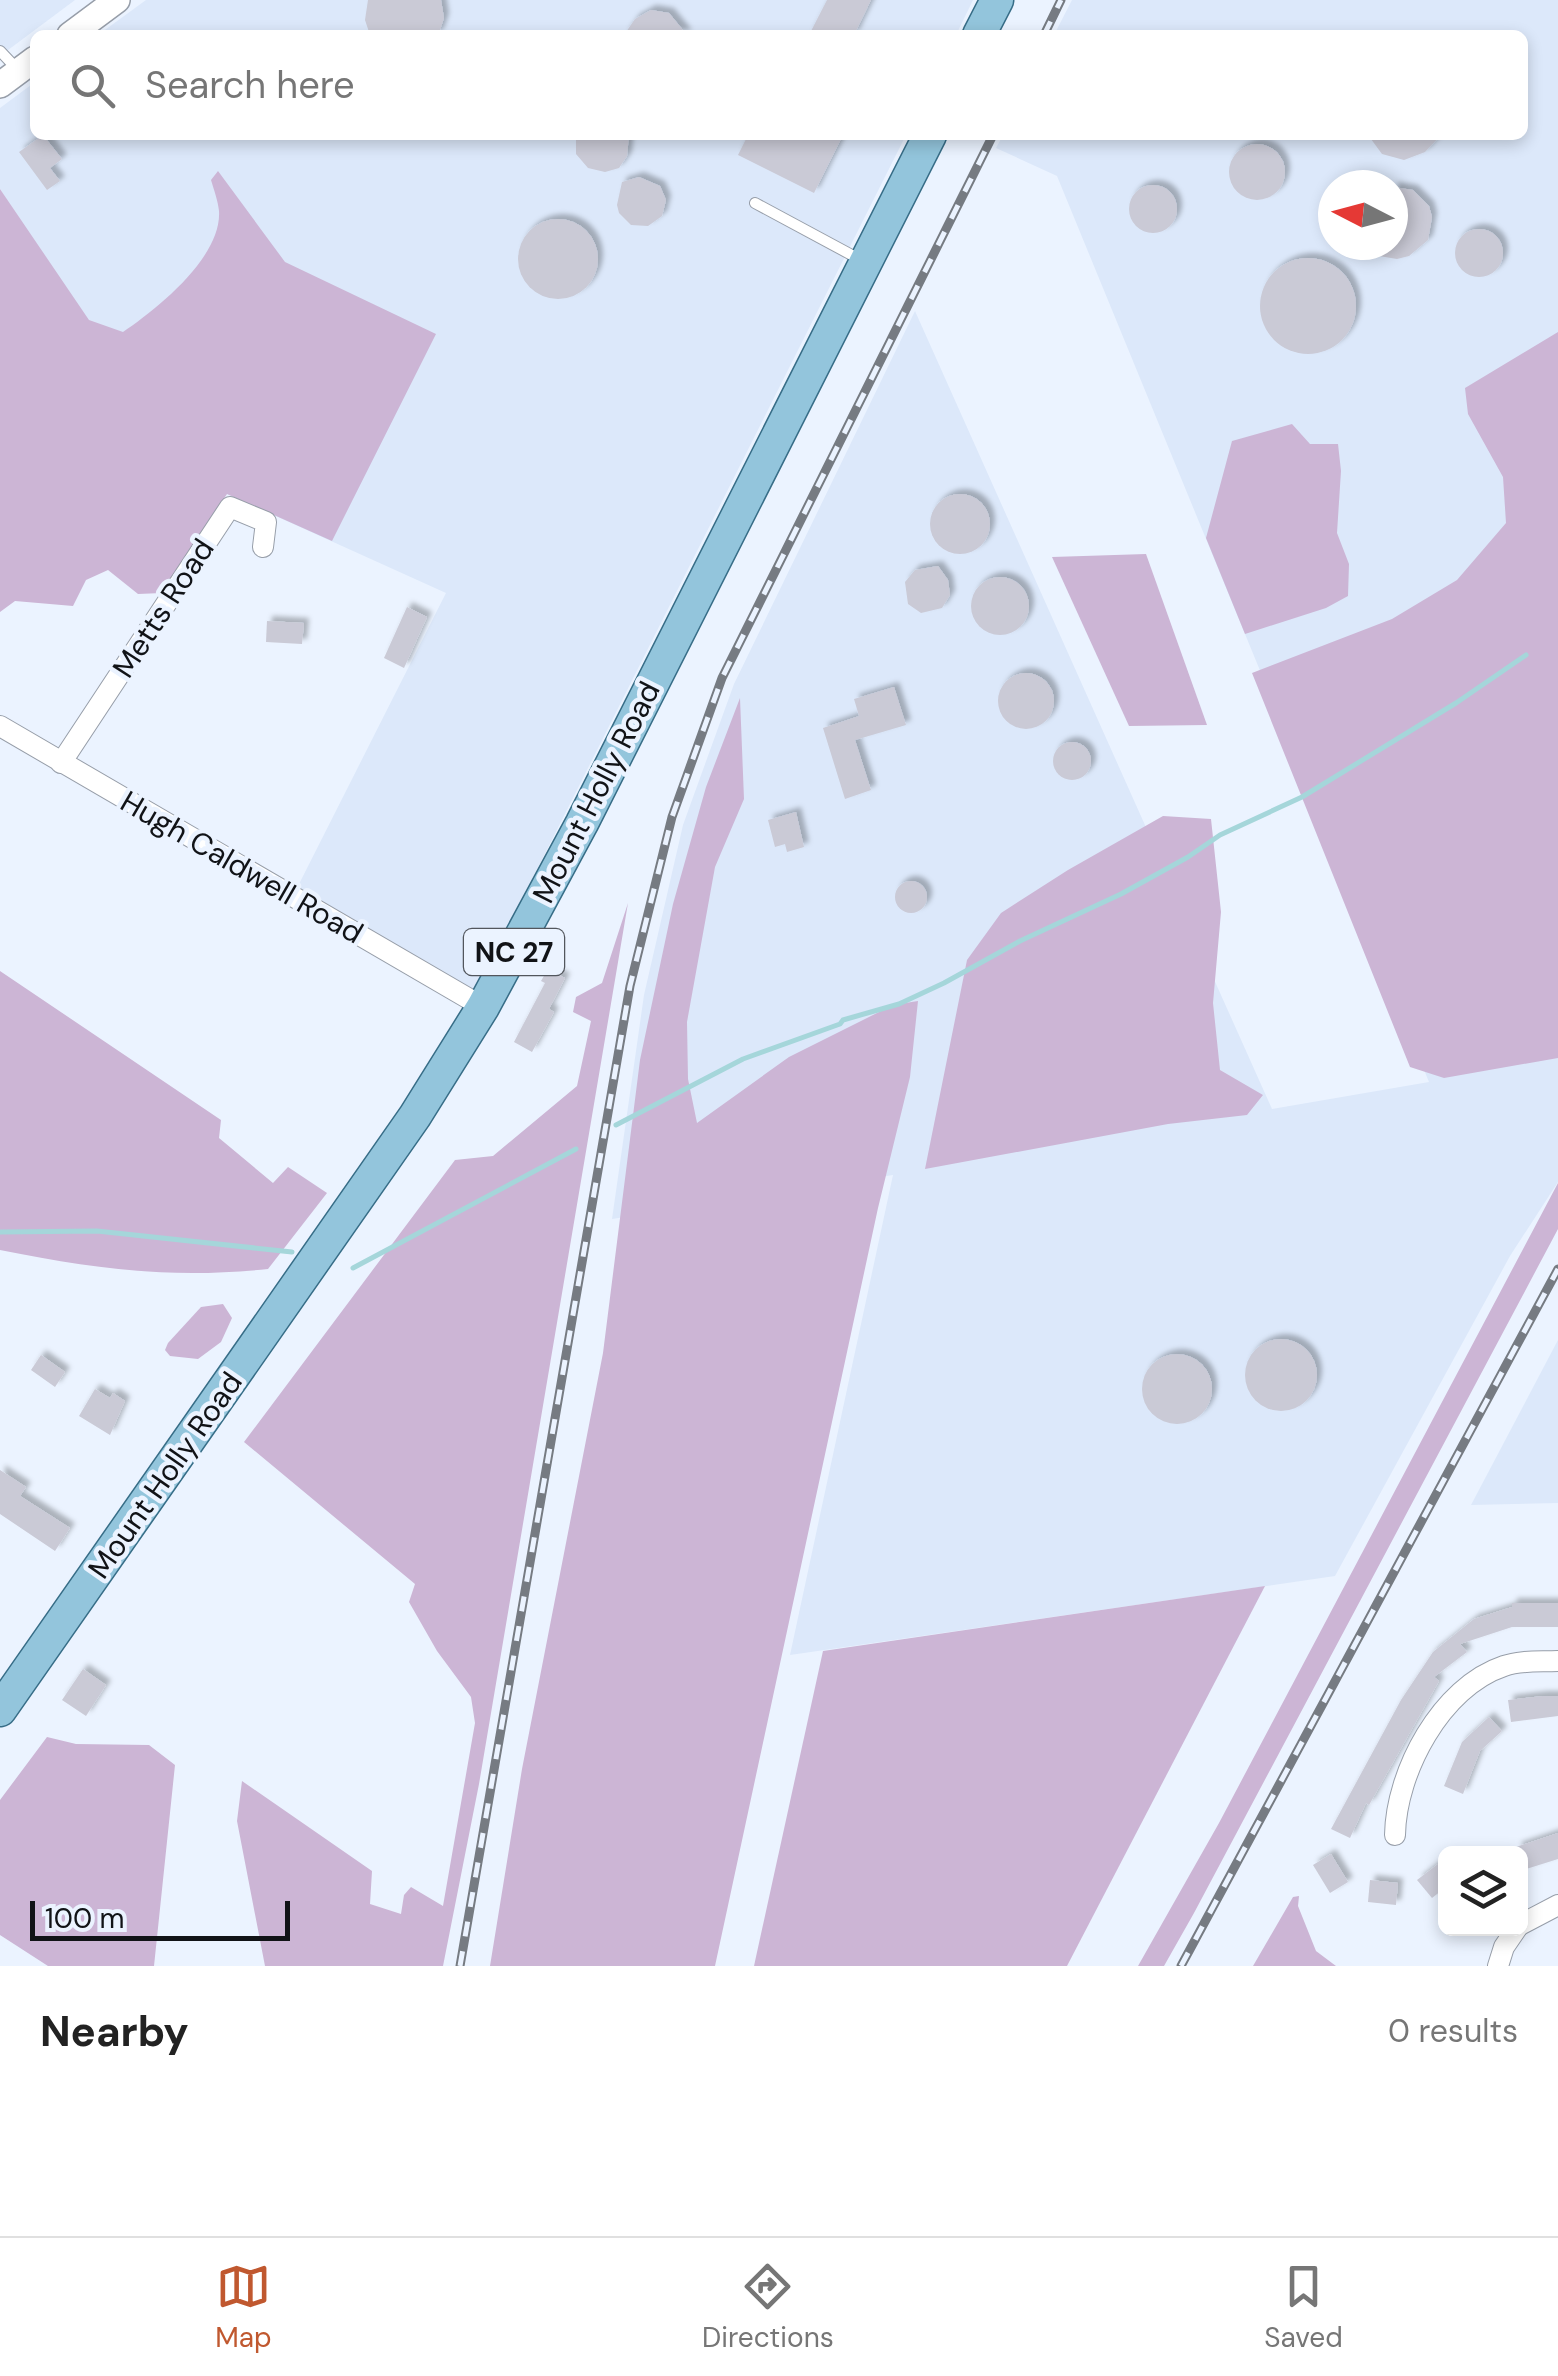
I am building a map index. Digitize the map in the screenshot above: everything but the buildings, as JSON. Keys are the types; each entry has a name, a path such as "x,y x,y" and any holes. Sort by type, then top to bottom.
{"main road":[{"path":"982,30 997,0"},
{"name":"Mount Holly Road","path":"0,1710 416,1116 483,1008 582,823 928,140"}],"street":[{"path":"77,30 117,0"},
{"name":"Metts Road","path":"61,763 230,507 266,522 262,547"},
{"name":"Hugh Caldwell Road","path":"0,726 483,1008"},
{"path":"1395,1834 1399,1793 1414,1759 1452,1699 1467,1685 1501,1667 1519,1662 1558,1661"},
{"path":"1528,1922 1558,1905"},
{"path":"1498,1966 1512,1936"}],"lane":[{"path":"0,51 18,72"},
{"path":"755,203 866,263"}],"shaded area":[{"path":"0,0 75,0 30,30 0,56"},
{"path":"146,0 973,0 958,30 105,30"},
{"path":"1072,0 1558,0 1558,1182 1510,1256 1335,1576 790,1655 893,1175 612,1219 644,995 683,825 734,684 915,311 1272,1109 1429,1082 1057,176 996,148 1000,140 1528,140 1528,30 1057,30"},
{"path":"30,86 30,140 903,140 475,993 296,890 446,593 185,475 0,189 0,108"},
{"path":"218,171 285,262 436,334 332,541 227,494 162,593 138,594 108,570 86,580 73,606 15,601 0,612 0,189 89,320 123,332 169,296 210,246 219,211 211,180"},
{"path":"1558,332 1558,1058 1444,1078 1410,1067 1252,673 1392,619 1457,580 1506,523 1503,477 1468,414 1465,388"},
{"path":"1292,424 1310,444 1338,444 1341,471 1337,533 1349,564 1348,596 1326,608 1245,634 1206,538 1232,441"},
{"path":"1146,554 1207,725 1129,726 1052,557"},
{"path":"740,698 744,799 715,867 687,1022 688,1079 697,1123 789,1057 893,1005 918,1001 910,1077 878,1208 715,1966 490,1966 522,1769 603,1353 640,1060 673,904 706,787"},
{"path":"1163,816 1211,819 1221,912 1213,1003 1220,1070 1263,1095 1247,1115 1168,1124 925,1169 967,960 1001,913"},
{"path":"628,903 479,1784 443,1966 265,1966 237,1821 242,1781 372,1871 370,1904 401,1914 404,1895 411,1887 443,1906 475,1723 471,1697 437,1651 409,1602 415,1584 244,1442 455,1160 493,1156 577,1086 591,1021 573,1012 576,997 602,983"},
{"path":"0,971 221,1120 219,1138 273,1183 288,1167 327,1193 268,1269 198,1273 133,1270 0,1250"},
{"path":"1558,1183 1558,1229 1194,1913 1164,1966 1138,1966 1219,1823"},
{"path":"223,1304 232,1318 221,1342 198,1359 170,1356 165,1350 168,1343 201,1307"},
{"path":"1558,1340 1558,1503 1471,1505"},
{"path":"1265,1586 1067,1966 754,1966 823,1651"},
{"path":"47,1737 76,1744 149,1745 175,1765 154,1966 48,1966 0,1935 0,1800"},
{"path":"1299,1896 1298,1906 1316,1951 1336,1966 1253,1966 1293,1897"}],"waterway":[{"path":"616,1125 743,1059 843,1020 899,1004 1121,894 1220,835 1302,797 1456,703 1526,655"},
{"path":"353,1268 576,1149"},
{"path":"0,1232 97,1231 292,1252"}],"railway":[{"path":"1046,30 1061,0"},
{"path":"460,1966 630,986 672,817 722,678 991,140"},
{"path":"1181,1966 1558,1269"}]}
